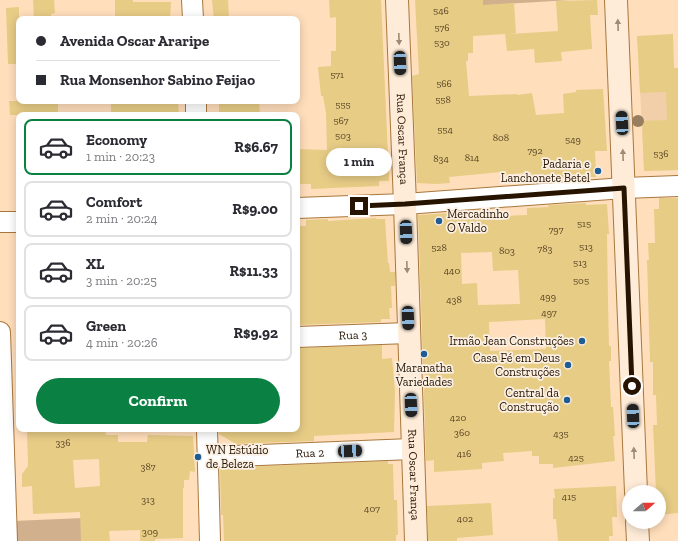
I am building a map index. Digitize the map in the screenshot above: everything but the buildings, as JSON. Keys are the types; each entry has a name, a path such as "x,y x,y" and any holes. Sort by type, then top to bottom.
{"street":[{"path":"192,0 192,16"},
{"name":"Rua Oscar França","path":"397,0 416,541"},
{"path":"616,0 636,485"},
{"path":"300,208 405,204 624,188 678,186"},
{"path":"0,222 16,222"},
{"path":"0,332 7,541"},
{"name":"Rua 3","path":"300,337 409,333"},
{"path":"207,432 210,541"},
{"name":"Rua 2","path":"208,457 412,448"},
{"path":"637,529 638,541"}],"shaded area":[{"path":"473,0 571,0 473,6"},
{"path":"639,68 678,68 678,171 644,171"},
{"path":"107,517 108,541 14,541 13,521"}],"place":[{"name":"Padaria e Lanchonete Betel","path":"598,171"},
{"name":"Mercadinho O Valdo","path":"439,221"},
{"name":"Irmão Jean Construções","path":"582,341"},
{"name":"Maranatha Variedades","path":"424,354"},
{"name":"Casa Fé em Deus Construções","path":"568,365"},
{"name":"Central da Construção","path":"567,400"},
{"name":"WN Estúdio de Beleza","path":"198,457"}],"route":[{"path":"359,206 624,188 632,386"}]}
